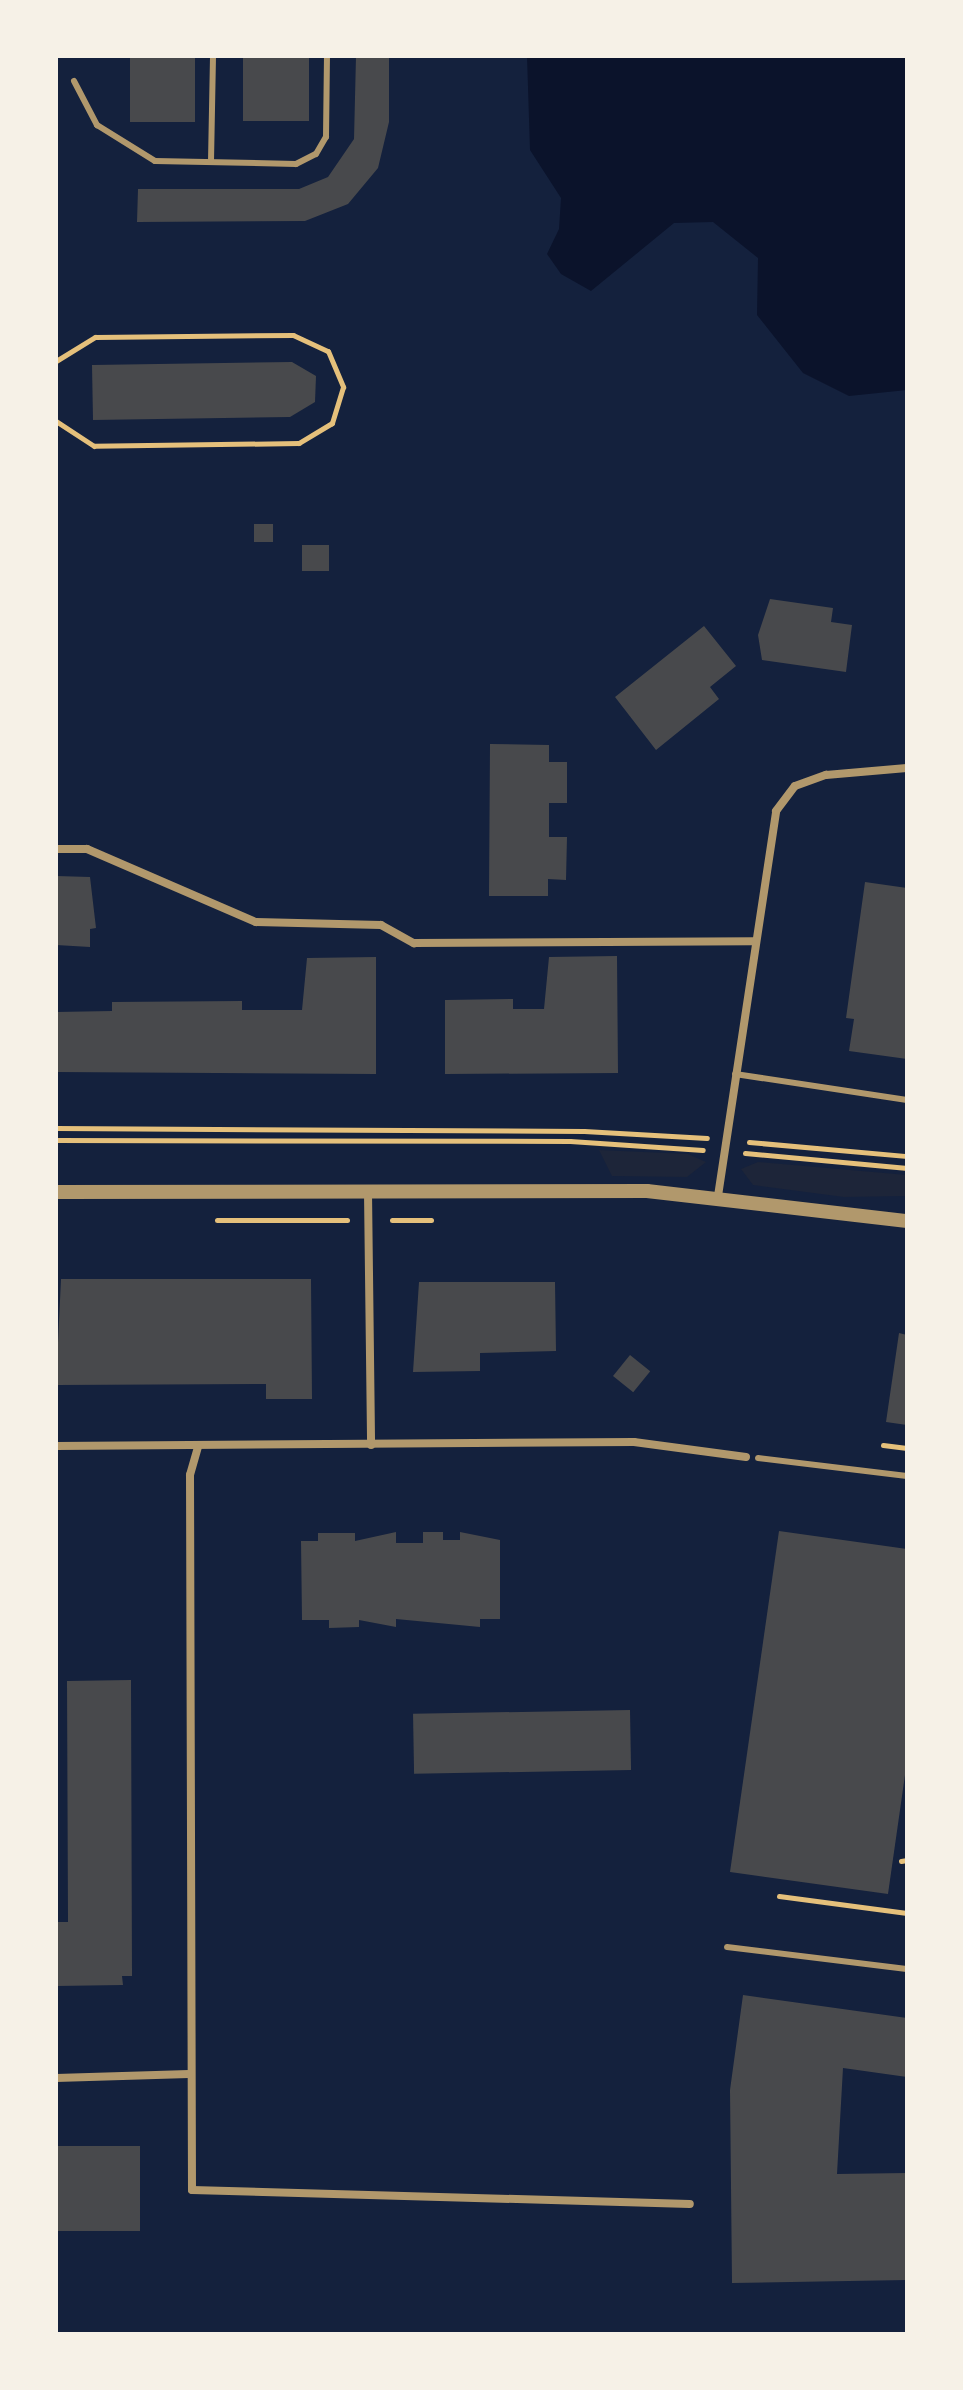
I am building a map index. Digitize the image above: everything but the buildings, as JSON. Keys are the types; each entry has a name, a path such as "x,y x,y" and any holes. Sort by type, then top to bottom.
{"street":[{"path":"718,1196 753,941 781,798 826,775 907,768"},
{"path":"56,849 87,849 256,922 381,925 414,943 753,941"},
{"path":"56,1192 718,1196 907,1221"},
{"path":"368,1192 371,1445"},
{"path":"56,1446 634,1442 746,1457"},
{"path":"198,1447 190,1475 189,2074 192,2190 690,2204"},
{"path":"56,2078 189,2074"}],"lane":[{"path":"211,161 213,56"},
{"path":"74,81 97,125 155,161 296,164 316,154 326,137 327,56"},
{"path":"735,1074 907,1100"},
{"path":"758,1458 907,1476"},
{"path":"727,1947 907,1969"}],"path":[{"path":"56,361 95,337 293,335 328,351 343,387 332,423 299,443 94,446 56,421"},
{"path":"56,1128 584,1131 711,1139"},
{"path":"56,1140 570,1141 707,1151"},
{"path":"742,1142 907,1156"},
{"path":"740,1153 907,1168"},
{"path":"392,1220 438,1219"},
{"path":"883,1445 907,1448"},
{"path":"779,1896 907,1913"}],"shaded area":[{"path":"527,56 907,56 907,390 849,396 803,373 757,315 758,258 713,222 674,223 591,291 561,274 547,254 559,229 561,198 530,150"},
{"path":"599,1150 688,1154 706,1162 687,1177 612,1176"},
{"path":"758,1162 907,1175 907,1196 844,1197 753,1185 741,1169"}]}
